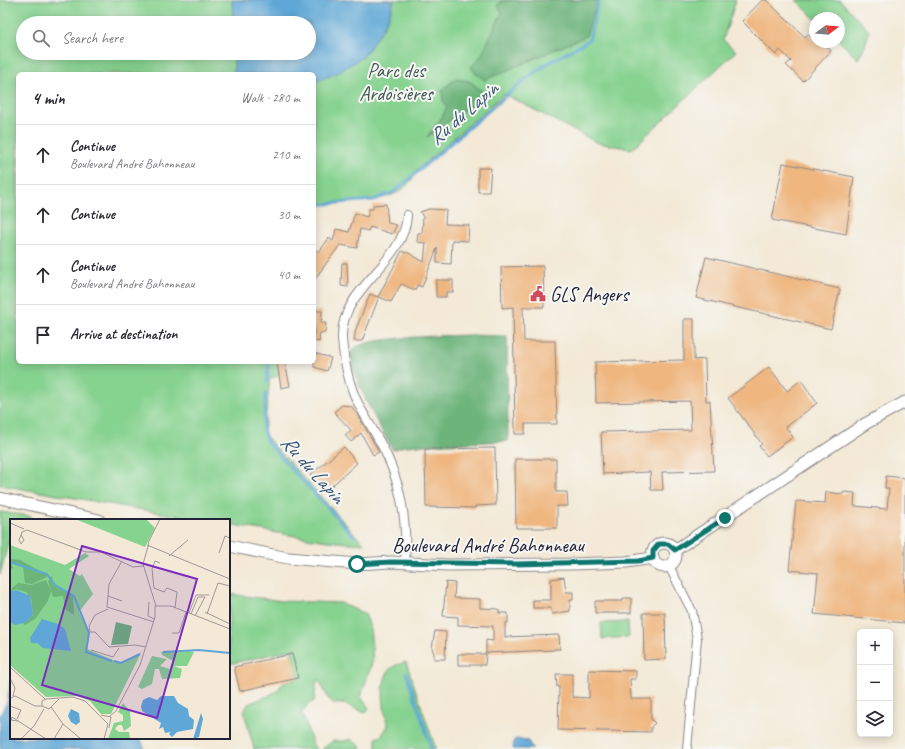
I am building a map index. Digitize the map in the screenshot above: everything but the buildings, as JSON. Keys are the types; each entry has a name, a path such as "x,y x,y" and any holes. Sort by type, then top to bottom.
{"street":[{"path":"405,563 405,519 400,491 387,456 355,398 342,336 344,320 352,303 390,256 406,227 407,215"},
{"path":"675,550 865,424 905,402"},
{"path":"0,498 28,506"},
{"path":"0,502 94,519"},
{"path":"659,544 668,544 675,550 675,560 669,566 660,566 656,564 653,558 653,551 659,544"},
{"name":"Boulevard André Bahonneau","path":"230,546 288,558 326,562 370,564 572,564 632,562 653,558"},
{"path":"669,566 692,612 697,639 687,749"}],"green space":[{"name":"Parc des Ardoisières","path":"0,0 736,0 723,40 736,51 632,149 598,143 504,94 416,171 413,179 403,189 396,194 385,197 354,202 316,205 316,72 16,72 16,364 280,364 279,376 270,378 264,434 364,544 296,536 230,524 230,519 198,519 0,485"},
{"path":"505,0 598,0 586,36 485,80 475,73 471,67 481,56 502,12 497,5"},
{"path":"796,0 840,0 869,31 865,46 858,59 845,47 845,12 809,13"},
{"path":"456,78 471,82 483,92 482,97 427,137 442,117 447,106 443,101 442,90"},
{"path":"467,335 507,336 508,441 404,446 393,450 374,416 359,384 351,358 352,351 358,346 370,342 405,338"},
{"path":"0,512 31,516 30,519 10,519 10,540 0,575"},
{"path":"230,594 283,601 341,603 365,614 370,626 373,660 361,697 369,708 366,712 344,704 334,704 328,698 320,682 317,680 314,701 307,705 302,713 313,745 317,749 254,749 244,712 248,704 270,695 278,690 282,684 298,678 291,650 230,664"},
{"path":"628,622 629,637 602,639 601,623"},
{"path":"406,662 436,749 376,749 376,738 381,736 388,726 383,698 386,676 391,668"},
{"path":"350,739 360,746 361,749 322,749 333,741 345,741"}],"water":[{"path":"232,0 394,0 390,14 382,30 363,57 337,73 316,81 316,72 234,72 234,60 316,60 316,16 233,16"},
{"path":"10,685 10,739 140,739 145,749 0,749 0,715 7,702"},
{"path":"517,739 528,741 533,749 513,749 514,740"}],"waterway":[{"name":"Ru du Lapin","path":"316,205 374,200 394,192 522,82 545,65 589,40 599,0"},
{"name":"Ru du Lapin","path":"267,382 269,364"},
{"name":"Ru du Lapin","path":"266,393 263,429 267,442 354,536"},
{"name":"Ru du Lapin","path":"406,672 432,749"}],"place":[{"name":"GLS Angers","path":"538,294"}],"route":[{"path":"357,564 391,562 516,564 638,561 653,558 653,551 659,544 668,544 675,550 725,518"}]}
